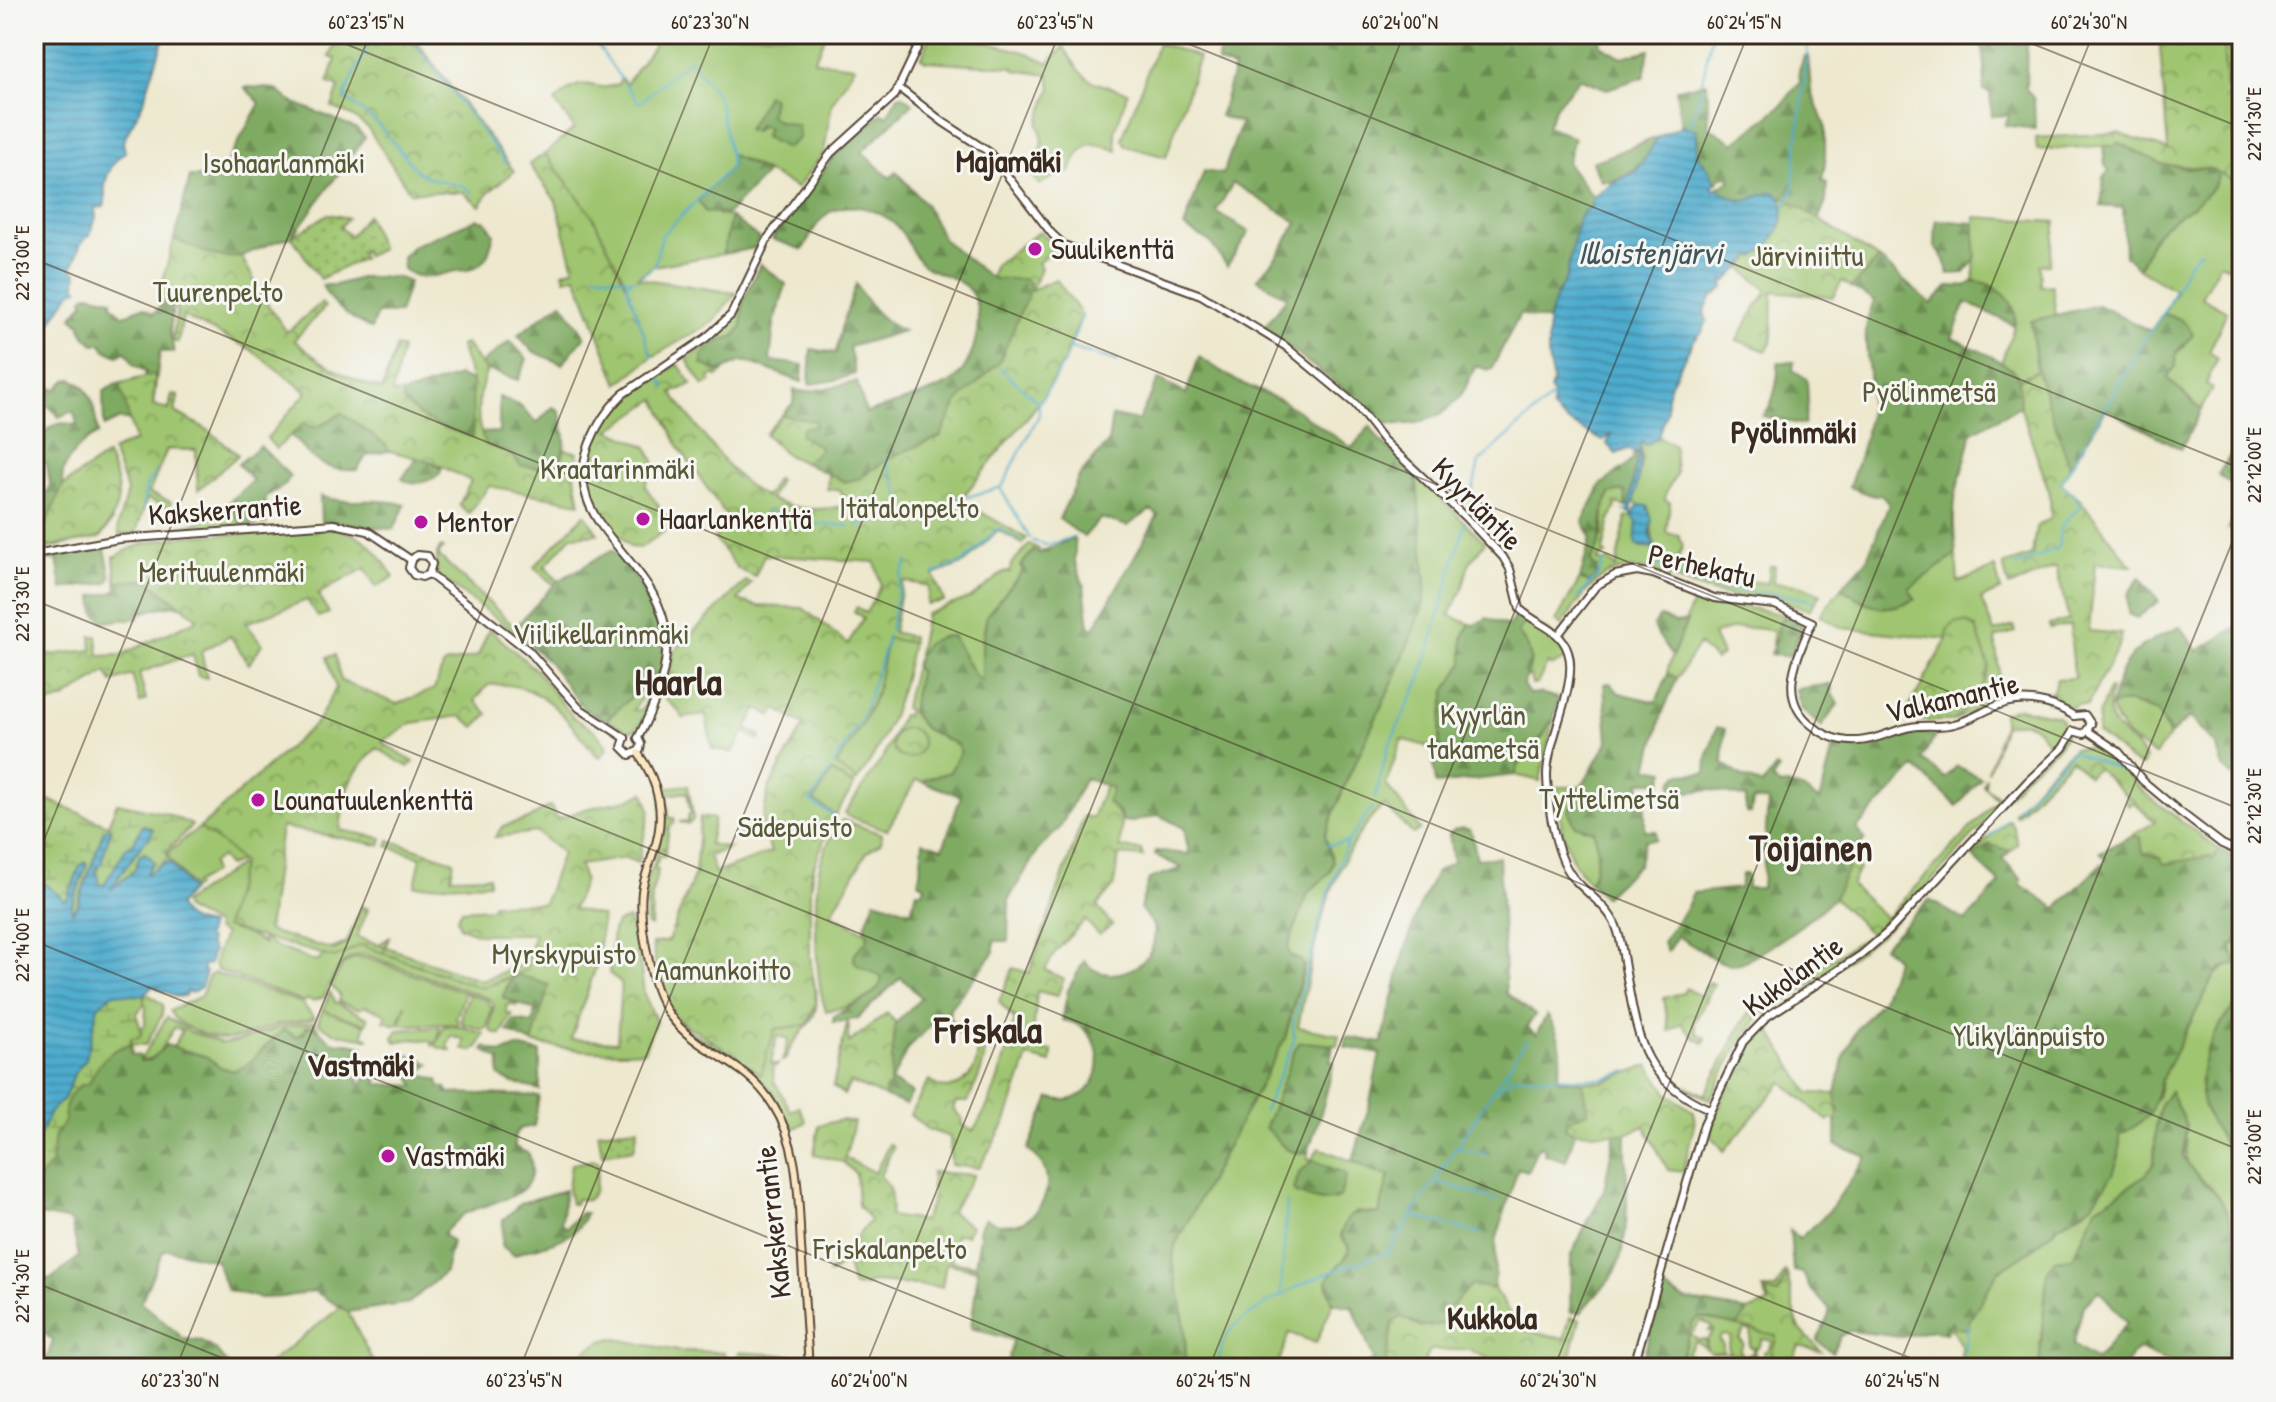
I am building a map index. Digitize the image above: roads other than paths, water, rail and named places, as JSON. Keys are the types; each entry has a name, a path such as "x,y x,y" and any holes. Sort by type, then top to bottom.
{"main road":[{"name":"Kakskerrantie","path":"638,753 653,775 660,813 659,834 641,900 655,986 663,1009 682,1032 757,1084 774,1106 789,1138 796,1171 809,1368"}],"street":[{"path":"625,738 622,744 625,753 638,753 641,747 638,738 662,676 665,631 653,593 630,559 594,516 584,496 583,469 590,443 610,405 650,374 706,338 731,315 766,241 836,147 891,99 924,34"},
{"name":"Kyyrläntie","path":"899,88 989,152 1060,242 1073,250 1188,289 1232,312 1285,346 1349,399 1385,442 1503,557 1510,569 1520,609 1558,635"},
{"name":"Kakskerrantie","path":"34,554 119,539 334,524 368,531 411,560"},
{"path":"420,554 428,556 432,564 429,574 422,577 414,575 409,568 411,560 420,554"},
{"name":"Perhekatu","path":"1558,635 1596,586 1615,575 1637,571 1653,574 1714,598 1775,605 1812,622"},
{"path":"429,574 529,651 579,708 625,738 638,738"},
{"name":"Valkamantie","path":"1812,622 1795,663 1791,690 1796,707 1804,718 1832,737 1862,741 1915,726 1955,724 2003,703 2017,701 2055,706 2074,716"},
{"path":"1558,635 1568,652 1570,670 1547,772 1561,857 1573,878 1601,905 1615,925 1637,1034 1655,1067 1676,1093 1709,1109"},
{"path":"2074,716 2087,716 2091,724 2088,731 2079,734 2073,731 2070,724 2074,716"},
{"name":"Kukolantie","path":"1633,1368 1709,1109 1753,1029 1795,996 1861,955 1889,931 2063,748 2073,731"},
{"path":"2088,731 2119,752 2143,781 2180,812 2222,844 2242,853"}],"water":[{"path":"34,34 165,34 144,100 123,142 125,152 114,163 107,177 104,207 95,208 97,214 90,235 81,243 72,269 77,273 76,286 79,289 72,291 34,347"},
{"name":"Illoistenjärvi","path":"1681,126 1697,130 1697,156 1716,183 1712,186 1714,190 1717,188 1740,200 1775,192 1782,199 1783,216 1778,232 1768,245 1726,282 1723,280 1724,288 1711,298 1704,312 1707,321 1703,331 1694,340 1672,381 1658,437 1645,445 1642,441 1640,445 1637,488 1631,513 1628,513 1638,452 1628,449 1616,454 1607,444 1612,433 1603,441 1569,423 1552,408 1548,321 1566,278 1582,213 1591,207 1593,197 1638,170 1658,137"},
{"path":"1639,505 1647,506 1652,520 1650,533 1655,551 1650,547 1638,546 1635,542 1637,523 1632,515"},
{"path":"143,825 153,829 149,839 145,840 110,890 134,871 140,855 145,853 154,861 146,874 169,861 191,890 178,905 180,910 190,920 210,925 206,938 210,940 213,951 209,965 205,964 202,971 206,972 201,987 191,993 187,991 185,996 177,997 153,986 141,996 113,993 98,1006 86,1059 75,1072 64,1099 50,1112 34,1149 34,843 39,877 63,900 67,900 80,866 85,862 87,864 71,908 73,912 104,830 111,827 101,864 95,871 103,886"}],"waterway":[{"path":"374,34 345,94 346,99 376,122 418,172 432,179 463,186 473,193"},
{"path":"412,34 411,38 506,163"},
{"path":"590,34 621,79"},
{"path":"1688,126 1696,110 1712,34"},
{"path":"1784,207 1792,194 1809,34"},
{"path":"625,84 639,103 690,59 718,97 732,166 662,235 654,266 641,276"},
{"path":"2016,566 2058,548 2060,528 2082,504 2061,483 2146,337 2164,312 2187,266 2199,251 2202,252"},
{"path":"595,274 633,280"},
{"path":"635,279 626,284 652,357"},
{"path":"908,514 1002,487 1039,415 1039,403 1063,365 1083,315"},
{"path":"1070,348 1118,361"},
{"path":"1001,369 1039,403"},
{"path":"659,374 665,387"},
{"path":"1467,515 1479,462 1553,396"},
{"path":"885,458 905,507"},
{"path":"143,508 147,484 156,471"},
{"path":"1000,488 1030,538"},
{"path":"1623,511 1628,511"},
{"path":"767,512 776,515"},
{"path":"857,526 903,516"},
{"path":"1375,799 1388,747 1421,678 1465,523"},
{"path":"815,524 850,526"},
{"path":"933,574 964,562 998,528 1023,542"},
{"path":"1033,541 1047,545 1074,537"},
{"path":"1655,557 1655,563 1670,571"},
{"path":"890,631 901,576 908,561"},
{"path":"1578,597 1599,574 1603,561"},
{"path":"1677,575 1710,586 1814,601"},
{"path":"833,765 862,718 888,637"},
{"path":"2014,811 2072,751 2124,772"},
{"path":"831,770 810,802 834,815"},
{"path":"1264,1111 1294,1041 1293,1024 1322,912 1341,858 1348,842 1372,808"},
{"path":"1990,837 2006,820"},
{"path":"1327,845 1348,842"},
{"path":"1379,1256 1389,1251 1527,1039"},
{"path":"1493,1091 1519,1076 1602,1079 1627,1071"},
{"path":"1503,1075 1516,1077"},
{"path":"1455,1147 1488,1155"},
{"path":"1434,1181 1498,1200"},
{"path":"1281,1293 1287,1202"},
{"path":"1413,1216 1482,1234"},
{"path":"1218,1368 1226,1336 1243,1319 1301,1285 1374,1257"},
{"path":"1964,1352 1968,1323"}],"place":[{"name":"Suulikenttä","path":"1035,249"},
{"name":"Haarlankenttä","path":"643,519"},
{"name":"Mentor","path":"421,522"},
{"name":"Lounatuulenkenttä","path":"258,800"},
{"name":"Vastmäki","path":"388,1156"}],"district":[{"name":"Majamäki","path":"1009,161"},
{"name":"Pyölinmäki","path":"1794,432"},
{"name":"Haarla","path":"678,682"},
{"name":"Toijainen","path":"1811,848"},
{"name":"Friskala","path":"988,1030"},
{"name":"Vastmäki","path":"361,1065"},
{"name":"Kukkola","path":"1492,1318"}],"park label":[{"name":"Isohaarlanmäki","path":"284,163"},
{"name":"Järviniittu","path":"1807,256"},
{"name":"Tuurenpelto","path":"218,292"},
{"name":"Pyölinmetsä","path":"1929,392"},
{"name":"Kraatarinmäki","path":"618,469"},
{"name":"Itätalonpelto","path":"909,508"},
{"name":"Merituulenmäki","path":"222,572"},
{"name":"Viilikellarinmäki","path":"601,634"},
{"name":"Kyyrlän takametsä","path":"1483,732"},
{"name":"Tyttelimetsä","path":"1609,799"},
{"name":"Sädepuisto","path":"795,827"},
{"name":"Myrskypuisto","path":"564,954"},
{"name":"Aamunkoitto","path":"723,970"},
{"name":"Ylikylänpuisto","path":"2029,1036"},
{"name":"Friskalanpelto","path":"890,1249"}]}
